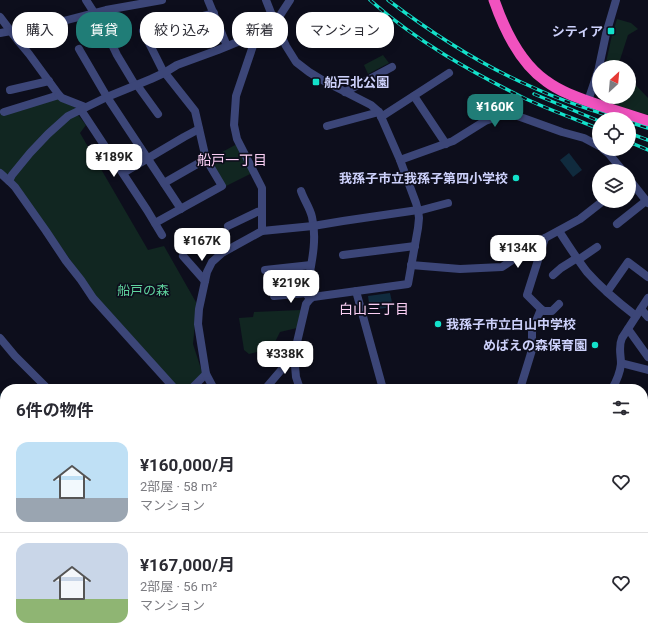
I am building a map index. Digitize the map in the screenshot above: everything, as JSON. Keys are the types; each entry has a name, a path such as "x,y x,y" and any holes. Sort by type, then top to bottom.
{"highway":[{"path":"494,0 504,26 520,52 532,68 545,81 565,92 588,101 648,121"}],"street":[{"path":"86,0 94,12"},
{"path":"99,12 162,0"},
{"path":"208,0 214,12"},
{"path":"266,0 271,12"},
{"path":"282,12 290,0"},
{"path":"600,60 616,0"},
{"path":"0,17 12,33"},
{"path":"0,33 12,33"},
{"path":"224,38 227,46"},
{"path":"9,181 30,153 68,116 107,97 165,73 177,65 232,44"},
{"path":"24,48 59,95 83,109 162,235"},
{"path":"114,48 136,85 158,114"},
{"path":"152,48 165,73 195,111 206,159 222,186 155,223"},
{"path":"252,48 236,96 234,125 237,139 262,188 262,231"},
{"path":"274,296 313,297 408,284 418,228 418,211 416,203 400,160 380,114 371,105 309,72 296,62 287,48"},
{"path":"79,49 107,97 181,209"},
{"path":"345,92 392,67"},
{"path":"327,126 380,114 414,96 449,73"},
{"path":"10,90 49,81"},
{"path":"588,101 592,89"},
{"path":"4,112 59,95"},
{"path":"414,96 446,144"},
{"path":"400,160 453,141 485,121 503,115 512,114 592,142"},
{"path":"123,173 199,129"},
{"path":"609,156 617,164"},
{"path":"164,183 206,159"},
{"path":"0,173 15,186 93,298 170,384"},
{"path":"617,224 647,202 636,188"},
{"path":"298,384 296,377 294,356 308,296 314,243 314,226 311,214 301,191"},
{"path":"211,384 206,374 198,324 199,309 207,272 212,262 222,253 262,231 314,226 418,211 448,203"},
{"path":"411,265 460,269 502,267 545,238 580,219 594,208"},
{"path":"228,226 262,211"},
{"path":"559,231 577,259 587,271 607,292 636,316"},
{"path":"545,238 527,294 544,311 552,311 559,304"},
{"path":"343,255 414,246"},
{"path":"553,275 561,268 597,247"},
{"path":"183,256 205,281"},
{"path":"607,292 628,262 648,277"},
{"path":"265,270 311,265"},
{"path":"356,291 382,384"},
{"path":"614,384 621,363 620,343 648,298"},
{"path":"522,384 532,350 532,331 541,309"},
{"path":"641,309 648,318"},
{"path":"628,329 648,357"},
{"path":"0,338 15,356 43,384"},
{"path":"269,384 294,356"},
{"path":"621,363 648,370"},
{"path":"196,384 206,374"}],"green space":[{"path":"617,19 631,23 638,29 628,35 620,60 607,60"},
{"path":"383,55 389,63 368,74 364,65"},
{"path":"636,85 648,98 648,115 611,104 636,104"},
{"path":"59,98 78,109 8,176 0,172 0,108 3,115"},
{"name":"船戸の森","path":"78,115 86,125 80,133 148,250 164,246 197,304 193,344 202,374 192,384 174,384 98,299 13,179 31,155 70,118"},
{"path":"237,144 252,173 224,187 209,159"},
{"path":"301,310 297,328 280,332 272,348 249,354 244,350 239,318 253,317 254,312"}],"water":[{"path":"569,153 582,170 573,177 560,160"},
{"path":"390,293 393,307 370,310 368,296"}],"railway":[{"path":"370,0 406,29 465,67 526,99 592,126"},
{"path":"388,0 440,37 494,69 553,96 598,112"},
{"path":"534,94 592,118"},
{"path":"636,124 648,128"},
{"path":"636,136 648,140"},
{"path":"636,145 648,150"}],"place":[{"name":"シティア","path":"611,31"},
{"name":"船戸北公園","path":"316,82"},
{"name":"我孫子市立我孫子第四小学校","path":"516,178"},
{"name":"我孫子市立白山中学校","path":"438,324"},
{"name":"めばえの森保育園","path":"595,345"}],"district":[{"name":"船戸一丁目","path":"232,160"},
{"name":"白山三丁目","path":"374,309"}]}
